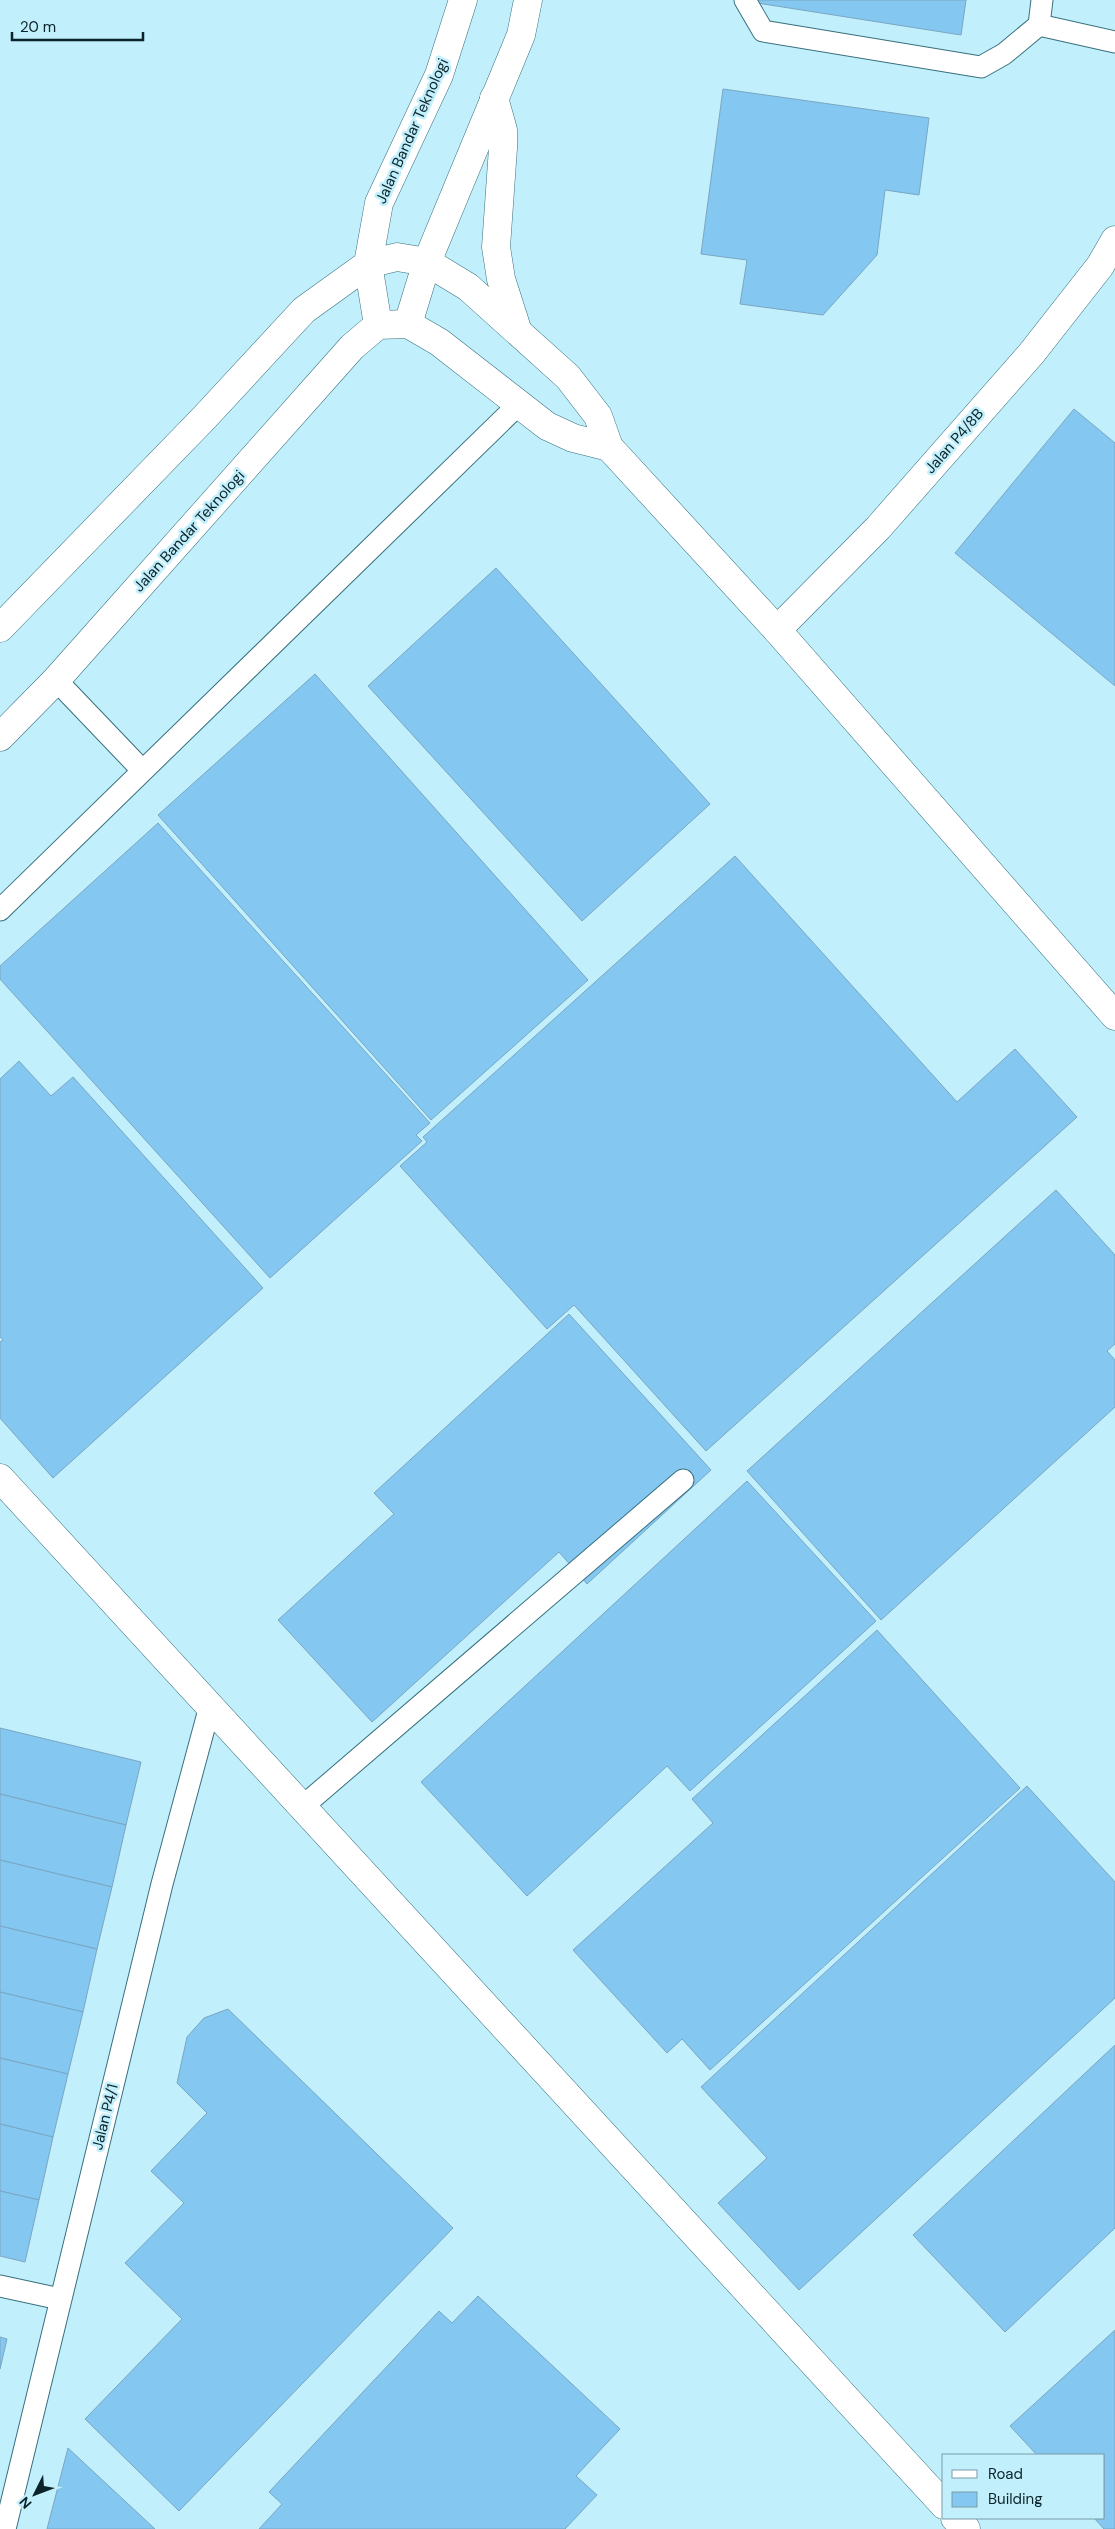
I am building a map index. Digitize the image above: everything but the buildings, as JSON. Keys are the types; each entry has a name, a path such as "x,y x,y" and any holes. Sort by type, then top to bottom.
{"street":[{"name":"Jalan Bandar Teknologi","path":"0,737 56,680 352,346 378,325 368,264 379,202 439,75 463,0"},
{"path":"408,324 427,262 521,36 528,0"},
{"path":"494,98 503,130 504,148 496,247 501,279 518,330"},
{"name":"Jalan P4/8B","path":"777,630 878,528 1030,354 1100,266 1115,240"},
{"path":"0,628 204,418 304,310 368,264 397,256 427,262 468,287 568,377 598,416 609,447 777,630 1115,1016"},
{"path":"378,325 408,324 439,342 520,403 547,426 573,438 609,447"},
{"path":"2,1490 210,1706 942,2503"},
{"path":"956,2519 966,2529"}],"lane":[{"path":"745,0 763,31 981,67 1004,54 1039,25 1042,0"},
{"path":"1039,25 1115,42"},
{"path":"0,910 520,403"},
{"path":"56,680 142,770"},
{"path":"302,1807 683,1480"},
{"name":"Jalan P4/1","path":"5,2529 162,1884 210,1706"},
{"path":"0,2286 60,2299"}]}
